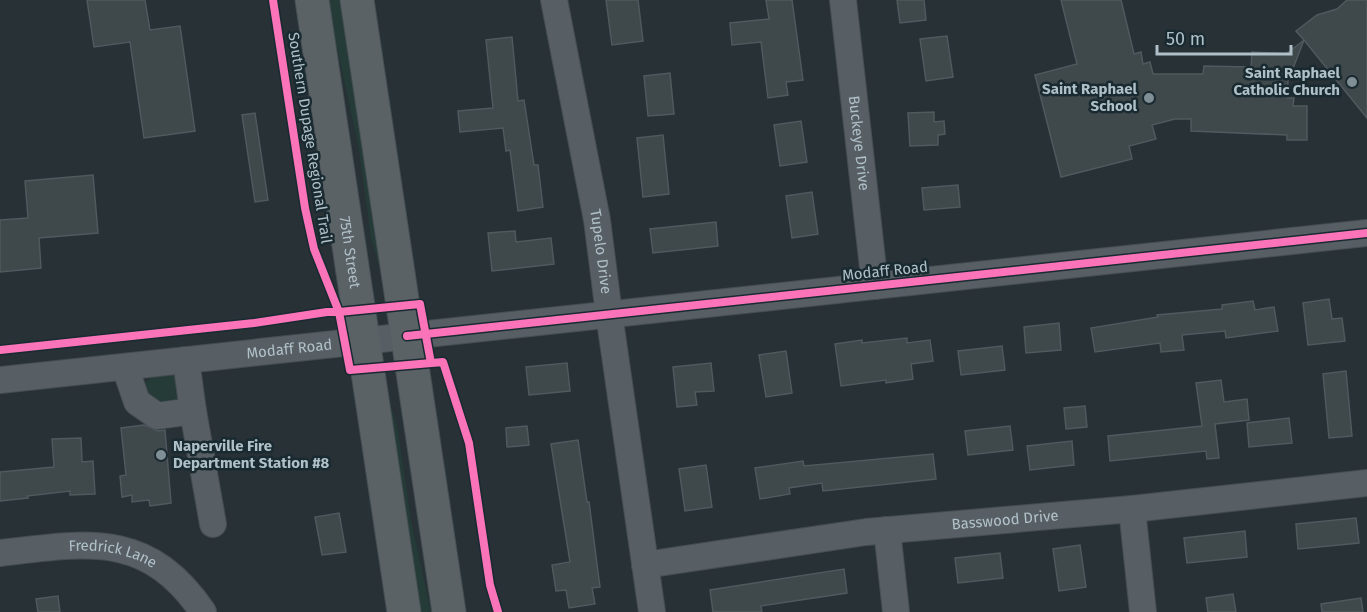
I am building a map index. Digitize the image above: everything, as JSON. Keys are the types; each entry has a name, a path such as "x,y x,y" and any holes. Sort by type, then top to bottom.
{"main road":[{"name":"75th Street","path":"312,0 404,612"},
{"path":"357,0 449,612"}],"street":[{"name":"Tupelo Drive","path":"554,0 592,189 652,612"},
{"name":"Buckeye Drive","path":"843,0 875,286"},
{"name":"Modaff Road","path":"0,380 1367,233"},
{"path":"186,360 213,524"},
{"path":"125,367 137,402 157,416 193,411"},
{"name":"Basswood Drive","path":"645,565 887,530 1132,508 1367,483"},
{"path":"1132,508 1143,612"},
{"path":"887,530 896,612"},
{"name":"Fredrick Lane","path":"0,553 86,545 121,549 134,553 170,574 192,596 203,612"}],"green space":[{"path":"327,0 347,0 383,280 371,238 359,150"},
{"path":"176,375 181,403 148,403 143,384 152,377"},
{"path":"386,389 398,431 411,520 431,612 415,612"}],"building":[{"path":"87,0 145,0 150,30 180,26 195,131 144,138 130,42 94,47"},
{"path":"606,0 638,0 643,41 612,45"},
{"path":"766,0 792,0 803,80 786,82 788,95 768,98 761,42 732,45 730,23 769,19"},
{"path":"897,0 924,0 926,20 900,23"},
{"path":"1061,0 1121,0 1134,54 1141,52 1143,64 1150,62 1153,74 1203,74 1204,66 1251,67 1252,52 1286,54 1304,40 1288,81 1287,98 1294,98 1293,106 1307,106 1307,140 1287,140 1287,135 1191,131 1191,119 1175,119 1152,125 1156,139 1129,146 1132,159 1061,177 1035,75 1077,64"},
{"name":"Saint Raphael Catholic Church","path":"1347,0 1367,0 1367,118 1296,31 1317,15 1337,9"},
{"path":"947,36 953,77 926,81 920,39"},
{"path":"512,37 518,101 524,100 534,165 538,165 543,207 518,211 510,150 506,151 503,128 460,132 458,111 493,108 486,40"},
{"path":"670,73 674,114 648,116 644,76"},
{"path":"934,112 934,122 944,121 945,134 938,135 938,145 910,146 908,113"},
{"path":"255,113 268,200 255,202 242,115"},
{"path":"801,121 807,162 780,166 774,125"},
{"path":"663,135 669,194 643,197 637,138"},
{"path":"93,175 98,233 39,238 41,268 0,272 0,220 28,218 25,181"},
{"path":"958,185 960,207 924,210 922,188"},
{"path":"812,192 818,234 792,238 786,196"},
{"path":"716,222 718,246 653,253 650,229"},
{"path":"515,231 516,242 551,238 554,264 492,271 488,233"},
{"path":"1329,299 1332,319 1342,318 1345,341 1308,345 1303,303"},
{"path":"1253,301 1255,310 1274,307 1278,331 1226,338 1225,331 1182,335 1184,350 1161,352 1160,343 1095,352 1091,328 1158,317 1157,315 1222,309 1222,305"},
{"path":"1059,323 1061,350 1026,353 1024,327"},
{"path":"907,338 907,343 930,340 933,361 911,364 913,379 841,386 835,344"},
{"path":"1002,346 1005,370 961,375 958,351"},
{"path":"786,351 792,393 766,397 759,355"},
{"path":"567,363 570,391 529,395 526,367"},
{"path":"711,363 714,391 695,392 697,405 677,407 673,367"},
{"path":"1346,371 1352,436 1329,438 1323,374"},
{"path":"1221,380 1224,402 1247,399 1249,420 1215,424 1219,458 1207,459 1206,451 1110,461 1108,436 1202,426 1196,383"},
{"path":"1085,406 1087,427 1066,429 1064,408"},
{"path":"1289,418 1292,443 1249,447 1247,423"},
{"path":"144,425 158,431 165,430 171,503 150,506 149,500 132,502 132,495 122,497 120,476 126,475 121,428"},
{"path":"527,426 529,445 507,447 506,428"},
{"path":"1010,426 1013,450 968,455 965,431"},
{"path":"81,438 82,462 93,461 95,494 70,495 70,491 0,501 0,472 54,467 52,439"},
{"path":"578,440 600,587 592,588 595,604 569,608 566,590 556,591 552,565 570,562 551,444"},
{"path":"1072,441 1074,465 1030,470 1027,446"},
{"path":"933,454 936,479 823,491 822,483 789,488 790,494 760,499 755,468 803,461 804,466"},
{"path":"706,465 712,507 685,511 679,469"},
{"path":"339,513 346,552 322,555 315,517"},
{"path":"1356,518 1359,543 1298,549 1296,524"},
{"path":"1245,531 1247,557 1187,563 1184,538"},
{"path":"1080,545 1086,587 1059,591 1053,549"},
{"path":"1000,553 1003,578 958,583 955,558"},
{"path":"844,569 847,593 761,606 762,612 713,612 710,590"},
{"path":"1233,594 1236,612 1208,612 1206,598"},
{"path":"58,596 60,612 38,612 36,599"},
{"path":"1361,598 1363,612 1322,612 1321,604"}],"cycle path":[{"name":"Southern Dupage Regional Trail","path":"273,0 305,208 314,249 339,312 350,370 443,362 469,443 490,585 498,612"},
{"path":"407,336 1367,233"},
{"path":"0,350 254,323 327,312 420,304 431,363"}],"place":[{"name":"Saint Raphael Catholic Church","path":"1352,82"},
{"name":"Saint Raphael School","path":"1149,98"},
{"name":"Naperville Fire Department Station #8","path":"161,455"}]}
